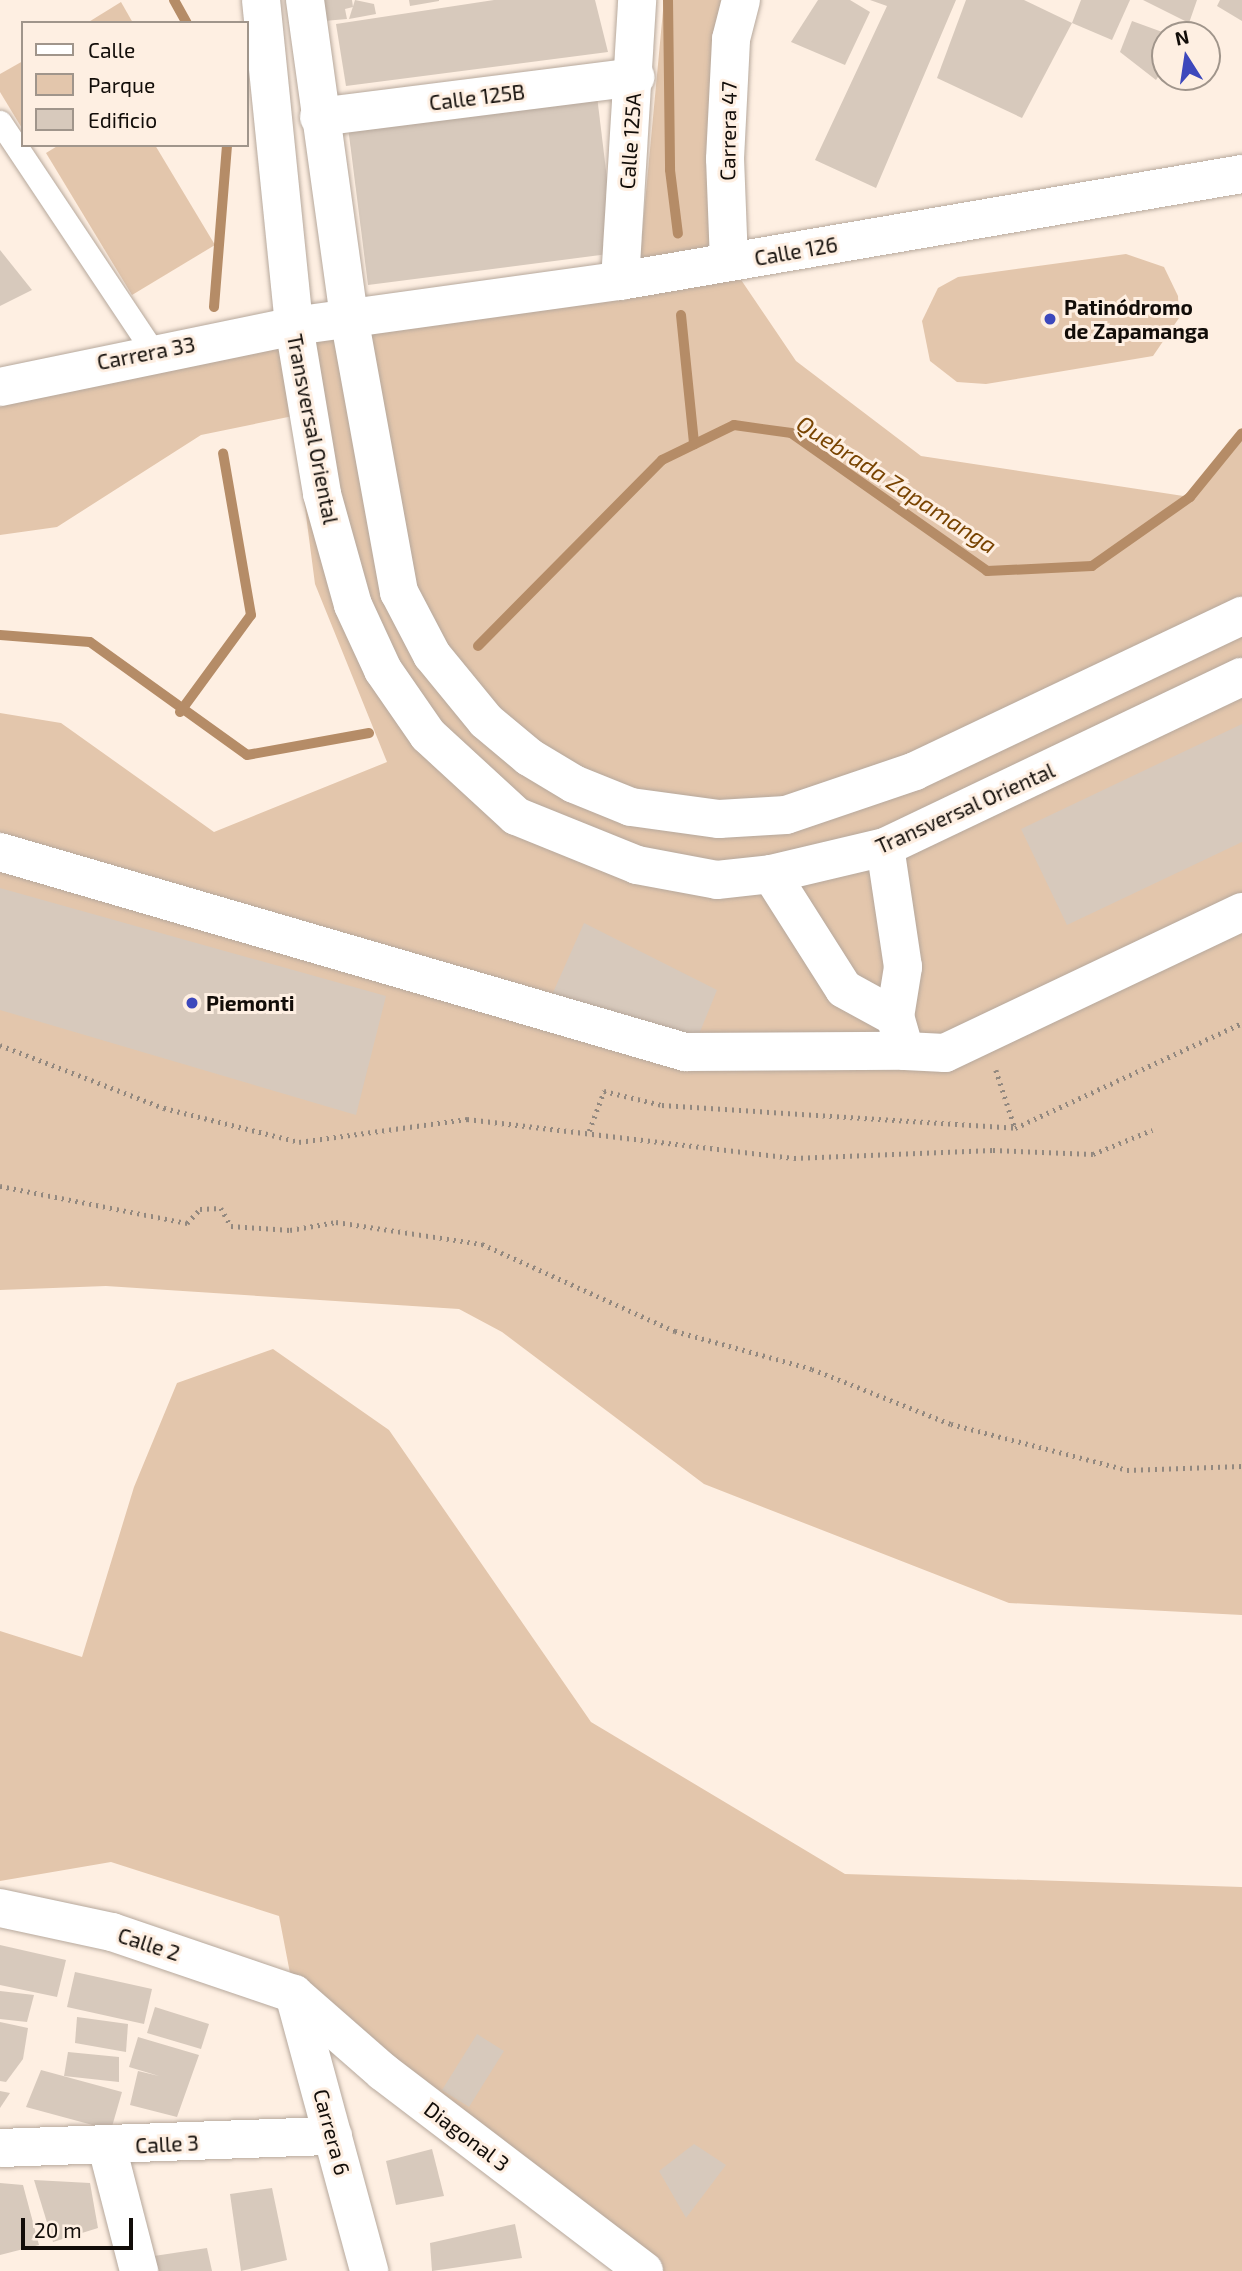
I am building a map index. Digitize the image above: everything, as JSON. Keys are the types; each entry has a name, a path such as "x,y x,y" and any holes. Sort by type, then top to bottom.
{"street":[{"name":"Transversal Oriental","path":"261,0 294,326 322,494 353,605 383,670 428,735 516,816 574,844 637,865 717,880 771,874 886,847 1242,677"},
{"path":"305,0 319,117 349,317 399,592 432,655 486,721 529,757 574,785 631,807 719,819 786,815 852,797 1242,616"},
{"name":"Calle 125A","path":"620,281 635,77 637,0"},
{"name":"Carrera 47","path":"729,262 726,145 731,39 741,0"},
{"name":"Calle 125B","path":"319,117 635,77"},
{"name":"Calle 126","path":"349,317 620,281 1242,174"},
{"name":"Carrera 33","path":"0,387 153,351 349,317"},
{"path":"886,847 903,967 900,1034"},
{"path":"0,852 685,1052 900,1034"},
{"path":"771,874 845,989 900,1034 945,1054 1242,912"},
{"name":"Calle 2","path":"0,1908 112,1932 294,1994"},
{"name":"Carrera 6","path":"294,1994 369,2271"},
{"name":"Diagonal 3","path":"294,1994 383,2072 610,2257 645,2271"},
{"name":"Calle 3","path":"0,2148 107,2147 333,2136"},
{"path":"107,2147 139,2271"}],"lane":[{"path":"0,122 153,351"}],"path":[{"path":"589,1131 604,1091 662,1105 1015,1128 1242,1023"},
{"path":"984,1034 1015,1128"},
{"path":"0,1045 164,1108 299,1142 467,1119 589,1131 794,1158 993,1150 1093,1154 1153,1130"},
{"path":"0,1186 187,1223 200,1209 221,1208 231,1226 290,1230 336,1222 482,1244 675,1331 812,1369 951,1424 1127,1470 1242,1466"}],"green space":[{"path":"664,0 741,0 729,262 796,361 921,456 1190,497 1242,433 1242,1615 1009,1603 704,1484 502,1332 459,1309 106,1286 0,1290 0,713 61,723 214,832 387,762 315,584 293,416 201,435 57,527 0,535 0,387 638,278"},
{"path":"121,2 132,21 90,21"},
{"path":"21,62 21,127 0,92 0,74"},
{"path":"56,147 156,147 215,245 132,295 46,153"},
{"name":"Patinódromo de Zapamanga","path":"1126,254 1164,267 1178,296 1179,318 1153,356 986,384 957,382 930,361 922,321 938,288 958,277"},
{"path":"273,1349 389,1430 591,1722 845,1874 1242,1887 1242,2271 644,2271 294,1994 279,1916 111,1862 0,1881 0,1631 82,1657 134,1487 177,1383"}],"building":[{"path":"322,0 352,0 353,7 345,9 347,19 324,21"},
{"path":"355,0 374,4 376,14 349,19"},
{"path":"409,0 439,0 439,1 410,6"},
{"path":"494,0 595,0 608,52 346,86 336,24"},
{"path":"818,0 850,0 870,12 845,65 791,42"},
{"path":"870,0 956,0 876,188 815,160 887,6"},
{"path":"966,0 1024,0 1072,23 1022,118 937,78"},
{"path":"1081,0 1130,0 1112,40 1072,23"},
{"path":"1143,0 1197,0 1190,21"},
{"path":"1220,0 1242,0 1242,21 1217,6"},
{"path":"1132,21 1151,28 1151,76 1120,52"},
{"path":"597,96 616,253 368,285 348,127"},
{"path":"0,250 32,290 0,306"},
{"path":"1242,724 1242,842 1067,925 1021,829"},
{"name":"Piemonti","path":"0,888 386,996 356,1115 0,1010"},
{"path":"584,923 717,990 693,1049 551,997"},
{"path":"0,1945 66,1960 57,1997 0,1985"},
{"path":"75,1972 152,1989 144,2024 67,2007"},
{"path":"0,1991 34,1995 27,2022 0,2019"},
{"path":"155,2007 209,2024 201,2049 147,2033"},
{"path":"77,2017 128,2024 126,2052 75,2043"},
{"path":"0,2022 28,2028 23,2059 6,2082 0,2081"},
{"path":"477,2034 504,2051 469,2107 442,2090"},
{"path":"138,2037 199,2055 177,2117 130,2105 138,2071 159,2076 129,2067"},
{"path":"68,2052 119,2057 119,2082 64,2076"},
{"path":"41,2070 122,2092 111,2130 26,2107"},
{"path":"0,2091 10,2093 0,2108"},
{"path":"694,2144 726,2165 686,2218 659,2171"},
{"path":"432,2149 444,2196 396,2205 386,2161"},
{"path":"34,2180 90,2183 98,2228 53,2242"},
{"path":"0,2183 23,2185 39,2245 0,2255"},
{"path":"272,2188 287,2260 241,2271 230,2194"},
{"path":"515,2224 522,2258 432,2271 430,2243"},
{"path":"207,2248 212,2271 159,2271 154,2256"}],"waterway":[{"path":"174,0 186,21"},
{"path":"668,0 670,170 678,234"},
{"path":"214,307 227,147"},
{"path":"681,315 694,444"},
{"name":"Quebrada Zapamanga","path":"478,646 662,460 734,425 791,433 987,571 1092,566 1190,497 1242,433"},
{"path":"180,712 251,615 223,453"},
{"name":"Quebrada Zapamanga","path":"0,635 90,642 247,755 369,733"}],"place":[{"name":"Patinódromo de Zapamanga","path":"1050,319"},
{"name":"Piemonti","path":"192,1003"}]}
